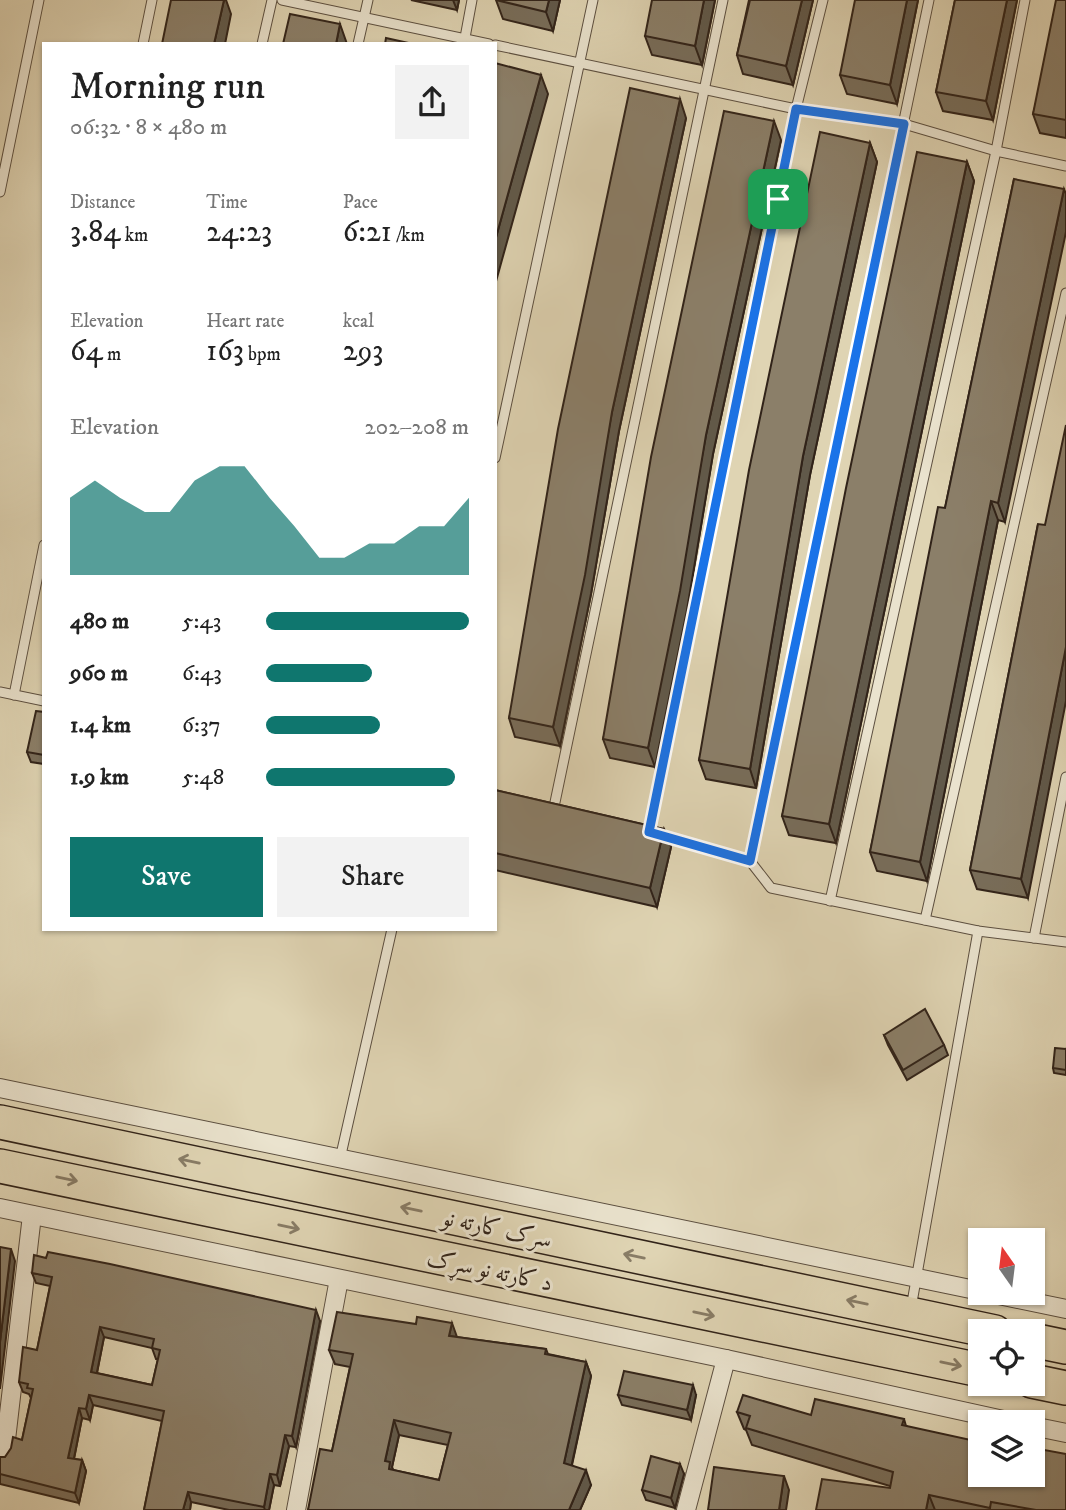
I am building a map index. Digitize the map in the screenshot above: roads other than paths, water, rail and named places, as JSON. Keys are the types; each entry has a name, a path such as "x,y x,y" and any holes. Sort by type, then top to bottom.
{"highway":[{"name":"سرک کارته نو","path":"0,1122 908,1334 968,1333"},
{"name":"د کارته نو سړک","path":"0,1166 908,1334 968,1364"},
{"path":"1045,1343 1066,1347"},
{"path":"1045,1384 1066,1388"}],"street":[{"path":"0,1088 968,1289"},
{"path":"0,1208 726,1359 968,1412"},
{"path":"4,1457 32,1215"},
{"path":"296,1510 339,1279"},
{"path":"1045,1305 1066,1309"},
{"path":"687,1510 726,1359"},
{"path":"1045,1429 1066,1433"}],"lane":[{"path":"0,192 39,0"},
{"path":"143,42 152,0"},
{"path":"262,42 272,0"},
{"path":"282,0 464,41 472,0"},
{"path":"358,42 368,0"},
{"path":"497,449 593,0"},
{"path":"554,807 723,0"},
{"path":"649,832 796,109 823,0"},
{"path":"750,861 929,0"},
{"path":"830,901 996,151 1025,0"},
{"path":"497,45 796,109 904,124 996,151 1066,166"},
{"path":"925,920 1066,293"},
{"path":"14,695 42,555"},
{"path":"0,692 42,701"},
{"path":"1034,938 1066,777"},
{"path":"543,804 568,810"},
{"path":"635,828 750,861 771,888 978,931 1066,942"},
{"path":"340,1159 392,931"},
{"path":"908,1334 915,1278 978,931"}]}
